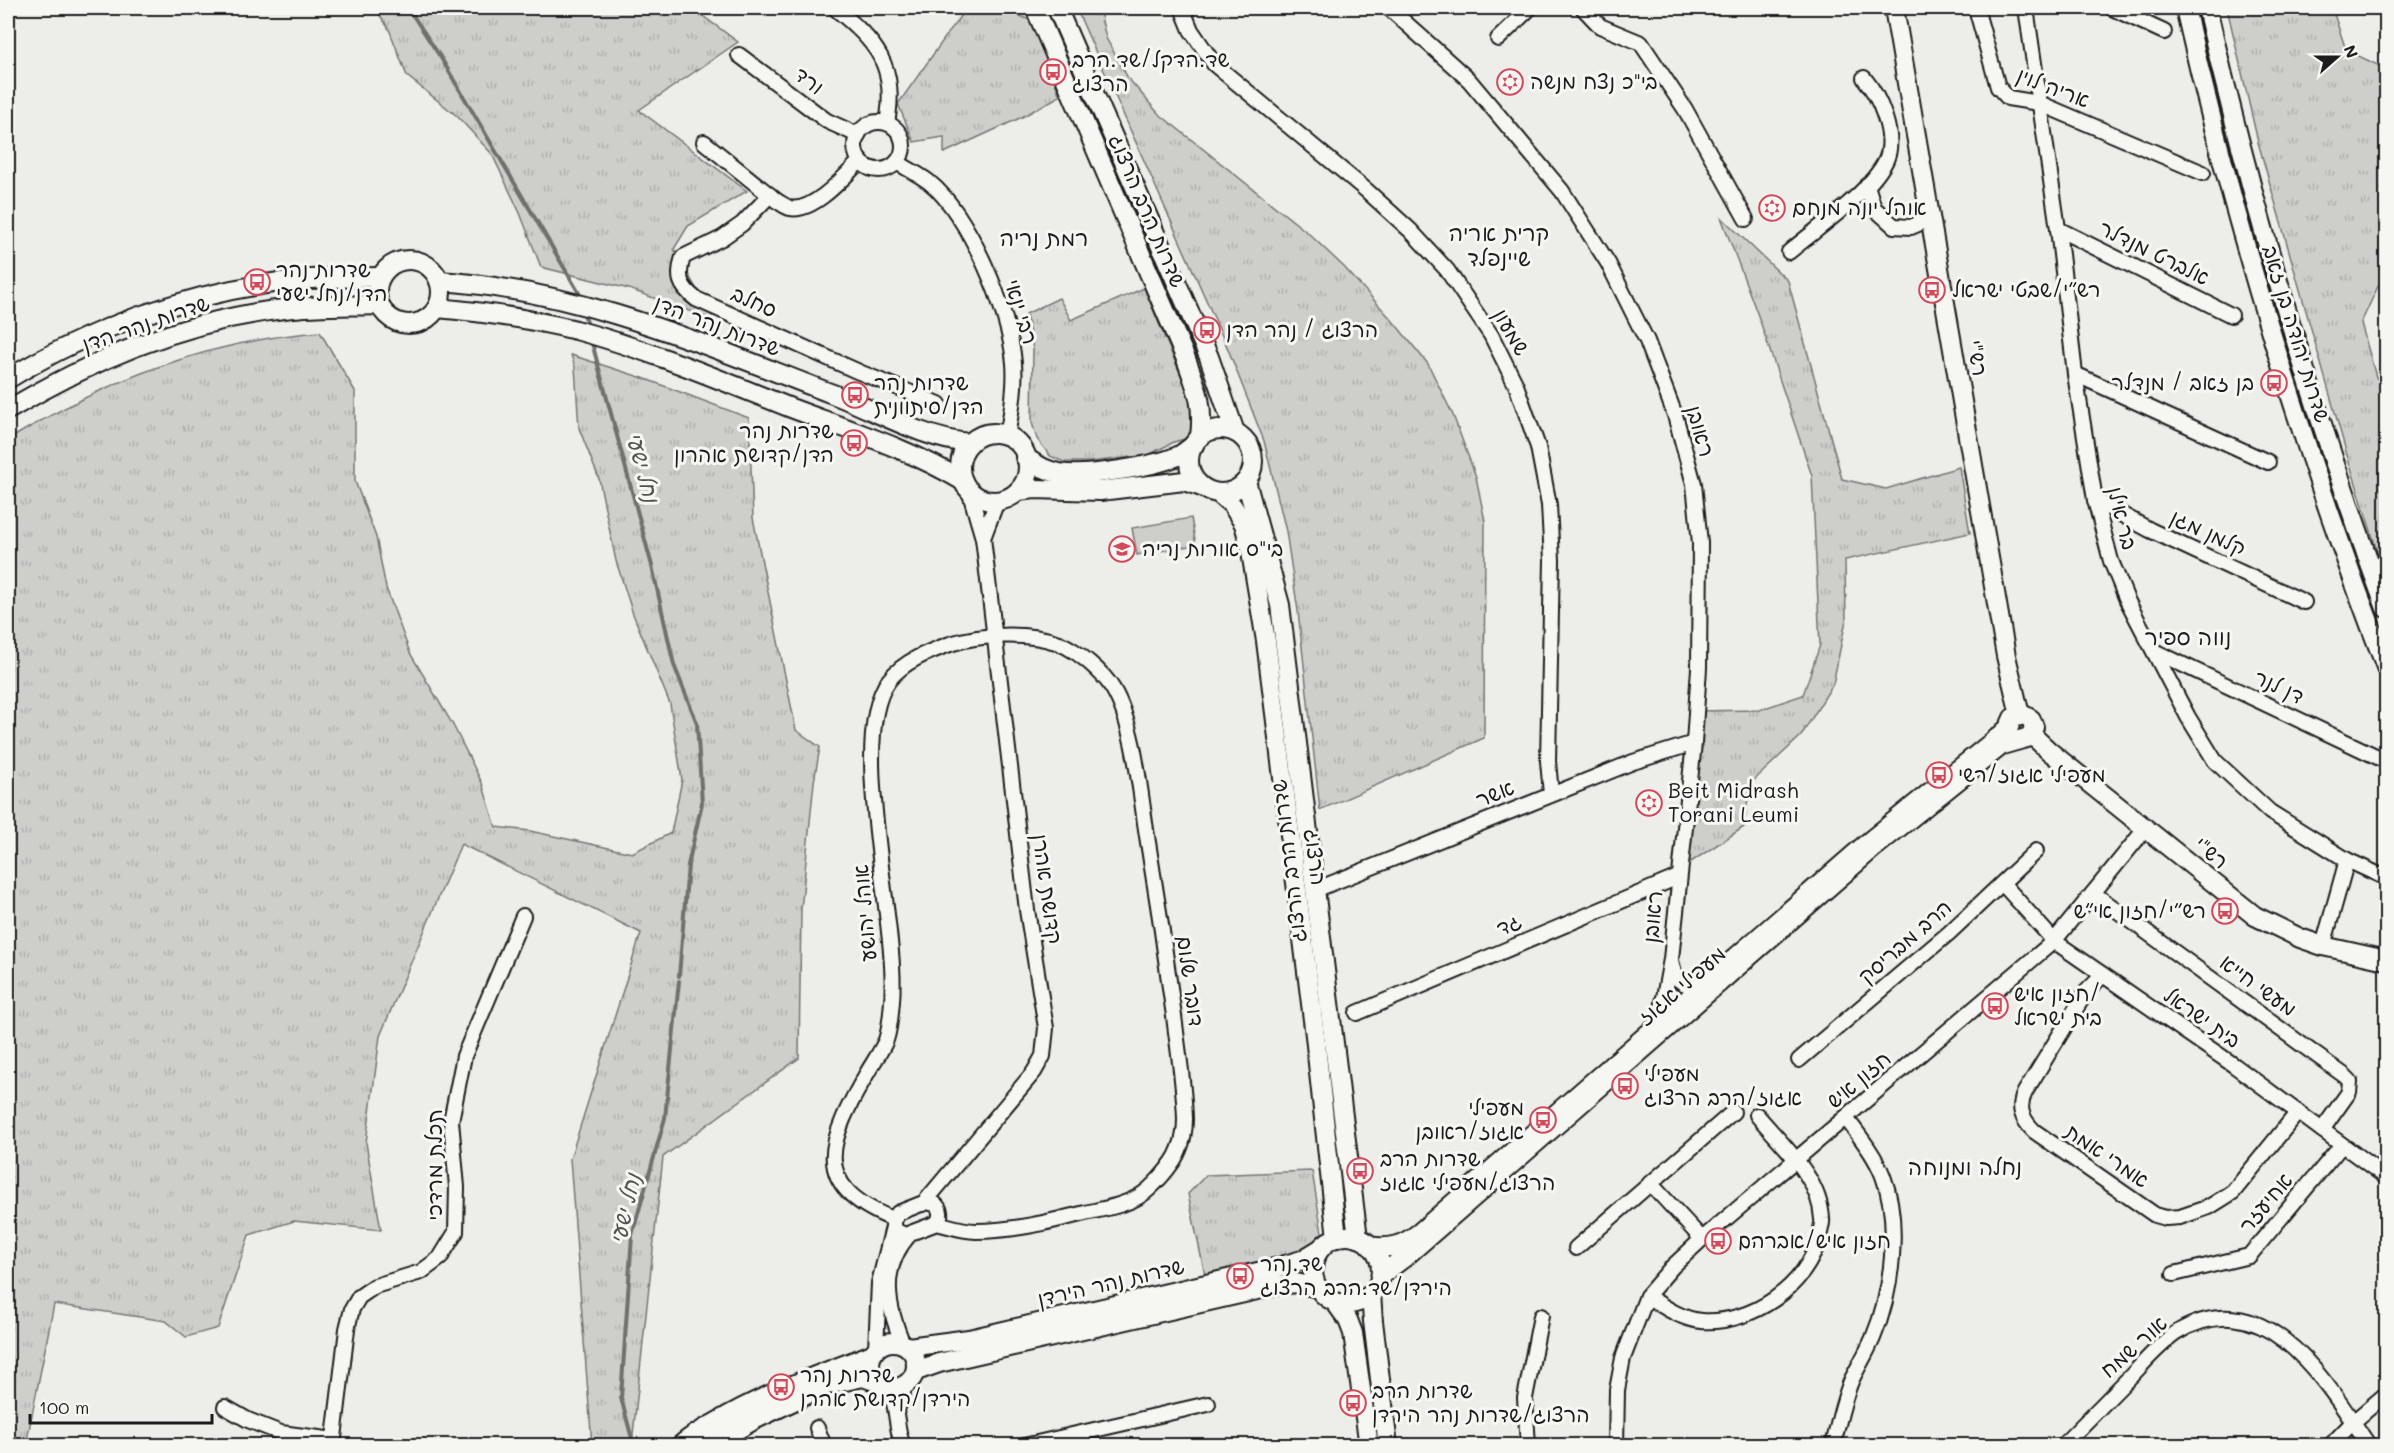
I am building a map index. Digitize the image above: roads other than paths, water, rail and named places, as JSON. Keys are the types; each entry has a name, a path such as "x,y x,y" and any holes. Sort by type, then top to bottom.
{"main road":[{"name":"שדרות הרב הרצוג","path":"1035,8 1200,396 1203,413 1197,441"},
{"name":"שדרות הרב הרצוג","path":"1057,8 1209,357 1235,432"},
{"name":"רש\"י","path":"1894,8 2020,729 2146,828 2229,898 2255,916 2300,938 2323,946 2386,960"},
{"name":"שדרות יהודה בן זאב","path":"2185,8 2223,166 2260,299 2331,520 2386,667"},
{"name":"שדרות יהודה בן זאב","path":"2207,8 2244,161 2281,293 2348,505 2386,608"},
{"path":"405,260 416,261 433,272 439,280 441,290 437,308 423,321 405,324 390,318 380,305 377,291 380,277 395,263 405,260"},
{"name":"שדרות נהר הדן","path":"8,379 33,363 77,342 169,306 208,295 280,282 380,277"},
{"name":"שדרות נהר הדן","path":"439,280 534,293 637,320 856,403 933,436 955,442 970,443"},
{"name":"שדרות נהר הדן","path":"8,410 47,387 89,367 186,330 281,309 380,305"},
{"path":"437,308 541,322 643,351 942,468 987,501 997,501 1012,496 1018,491 1026,478 1025,457"},
{"path":"966,486 960,465 965,449 970,443 988,434 1007,437 1015,441 1025,457 1043,469 1060,474 1086,473 1164,461 1181,454 1197,441 1218,429 1235,432 1249,445 1252,454 1253,464 1246,481 1229,492 1210,490 1184,482 1100,491 1035,489 1018,491"},
{"path":"1197,441 1189,463 1194,478 1210,490"},
{"name":"שדרות הרב הרצוג","path":"1246,481 1280,605 1315,890 1364,1242"},
{"name":"הרצוג","path":"1210,490 1232,505 1244,524 1250,546 1266,641 1315,1036 1336,1238"},
{"name":"מעפילי אגוז","path":"1364,1242 1392,1248 1419,1233 1866,844 2020,729"},
{"name":"מעפילי אגוז","path":"1381,1275 1405,1257 1871,850 2020,729"},
{"path":"1336,1238 1364,1242 1379,1259 1381,1275 1371,1294 1354,1304 1335,1302 1326,1297 1318,1288 1313,1268 1320,1249 1336,1238"},
{"name":"שדרות נהר הירדן","path":"906,1345 969,1339 1275,1268 1302,1260 1320,1249"},
{"name":"שדרות נהר הירדן","path":"709,1446 754,1420 827,1385 863,1377 897,1381 939,1363 1279,1285 1296,1283 1318,1288"},
{"path":"1371,1294 1372,1321 1388,1446"},
{"path":"1335,1302 1348,1320 1353,1333 1369,1446"},
{"path":"683,1443 723,1418 766,1396 874,1352 892,1341 906,1345 915,1358 897,1381 870,1368 874,1352"}],"street":[{"path":"835,8 874,44 883,62 891,87 887,123"},
{"name":"שמעון","path":"1182,8 1191,30 1214,64 1366,190 1411,231 1447,270 1491,335 1516,385 1538,447 1550,505 1548,761 1551,794"},
{"name":"ראובן","path":"1389,8 1469,80 1562,191 1608,263 1647,341 1675,415 1694,484 1700,543 1699,668 1694,743 1671,959 1661,1014 1656,1028"},
{"path":"1498,39 1530,8"},
{"path":"1583,8 1600,26 1641,43 1685,109 1746,219"},
{"name":"אריה לוין","path":"1976,8 1998,87 2008,98 2039,103 2203,173"},
{"name":"בר אילן","path":"2026,8 2058,229 2075,374 2095,500 2110,561 2127,600 2188,717 2215,761 2270,812 2347,860 2386,878"},
{"path":"2112,8 2164,32"},
{"name":"ורד","path":"739,55 827,121 858,135"},
{"path":"1789,252 1867,185 1887,158 1888,134 1881,104 1864,78"},
{"path":"887,123 903,138 903,153 898,163 888,169 880,171 867,168 860,161 855,148 858,135 868,124 887,123"},
{"path":"704,142 770,195 791,208 804,206 820,198 860,161"},
{"name":"רבי ינאי","path":"898,163 930,183 951,207 973,241 997,297 1010,334 1014,364 1013,402 1007,437"},
{"path":"1867,185 1874,208 1894,226 1911,227 1918,224 1928,210"},
{"name":"סחלב","path":"770,195 742,224 722,238 683,257 679,272 686,291 696,299 805,348 939,404"},
{"name":"אלברט מנדלר","path":"2058,229 2231,315"},
{"path":"2075,374 2268,462"},
{"name":"קדושת אהרן","path":"923,1204 1034,1072 1043,1056 1046,1028 1027,910 983,538 966,486"},
{"name":"קלמן מגן","path":"2095,500 2150,530 2304,602"},
{"name":"קדושת אהרן","path":"983,538 997,501"},
{"name":"דובר שלום","path":"937,1223 973,1231 1023,1228 1118,1205 1141,1196 1170,1166 1179,1151 1185,1123 1182,1079 1163,935 1139,788 1123,712 1113,689 1102,675 1059,643 994,634"},
{"name":"אוהל יהושע","path":"910,1234 899,1233 893,1223 868,1209 846,1190 841,1184 834,1165 833,1145 837,1129 886,1039 892,998 890,940 873,778 874,722 879,700 890,679 911,660 960,641 994,634"},
{"name":"דן לנר","path":"2154,651 2386,761"},
{"name":"אשר","path":"1315,890 1633,762 1694,743"},
{"name":"חזון איש","path":"1616,1446 1617,1390 1623,1358 1647,1296 1672,1267 1702,1239 2054,941 2146,828"},
{"name":"הרב מבריסק","path":"1799,1060 2003,884 2036,851"},
{"path":"2323,946 2347,860"},
{"name":"גד","path":"1357,1013 1678,877"},
{"name":"בית ישראל","path":"2003,884 2054,941 2298,1112 2386,1177"},
{"name":"מעשי חייא","path":"2093,893 2350,1081 2349,1092 2322,1130"},
{"name":"תכלת מרדכי","path":"334,1443 347,1329 352,1309 359,1297 375,1286 421,1272 440,1258 456,1232 457,1187 451,1121 464,1056 523,916"},
{"name":"ראובן","path":"1671,959 1673,973 1681,983 1692,986 1711,980"},
{"name":"אמרי אמת","path":"2103,975 2086,992 2025,1092 2020,1109 2026,1123 2034,1131 2155,1215 2166,1218 2180,1217 2209,1207 2233,1192 2298,1112"},
{"path":"1576,1248 1733,1112"},
{"path":"1647,1296 1682,1316 1701,1321 1731,1317 1762,1307 1785,1292 1803,1271 1816,1248 1823,1221 1813,1184 1757,1115"},
{"path":"1833,1446 1851,1381 1873,1337 1888,1293 1891,1246 1892,1205 1883,1175 1869,1149 1846,1118"},
{"name":"אחיעזר","path":"2174,1274 2249,1256 2342,1145"},
{"path":"1650,1183 1702,1239"},
{"path":"874,1352 879,1283 893,1223 898,1213 931,1202 938,1206 940,1216 937,1223 910,1234 895,1256 889,1282 890,1311 906,1345"},
{"path":"1528,1446 1525,1398 1541,1316"},
{"name":"אור שמח","path":"2062,1446 2158,1348 2176,1333 2210,1320 2230,1317 2247,1320 2267,1328 2306,1358 2369,1446"},
{"path":"897,1381 895,1403 900,1445"},
{"path":"2330,1446 2353,1422 2386,1394"},
{"path":"1024,1446 1208,1404"},
{"path":"225,1407 248,1420 281,1433 334,1443"},
{"path":"817,1428 824,1446"}],"waterway":[{"name":"נחל ישעי","path":"408,8 441,58 581,300"},
{"name":"נחל ישעי","path":"583,310 588,326"},
{"name":"נחל ישעי","path":"591,339 652,566 674,665 697,723 702,803 688,865 679,976"},
{"name":"נחל ישעי","path":"634,1446 621,1398 632,1235 665,1118 679,981"}],"place":[{"name":"שד.הדקל/שד.הרב הרצוג","path":"1053,72"},
{"name":"בי\"כ נצח מנשה","path":"1510,82"},
{"name":"אוהל יונה מנחם","path":"1772,208"},
{"name":"שדרות נהר הדן/נחל ישעי","path":"257,282"},
{"name":"רש״י/שבטי ישראל","path":"1932,290"},
{"name":"הרצוג / נהר הדן","path":"1207,330"},
{"name":"בן זאב / מנדלר","path":"2274,383"},
{"name":"שדרות נהר הדן/סיתוונית","path":"855,395"},
{"name":"שדרות נהר הדן/קדושת אהרון","path":"854,443"},
{"name":"בי\"ס אורות נריה","path":"1122,549"},
{"name":"מעפילי אגוז/רשי","path":"1939,775"},
{"name":"Beit Midrash Torani Leumi","path":"1649,803"},
{"name":"רש״י/חזון אי״ש","path":"2225,911"},
{"name":"חזון איש/ בית ישראל","path":"1995,1006"},
{"name":"מעפילי אגוז/הרב הרצוג","path":"1625,1086"},
{"name":"מעפילי אגוז/ראובן","path":"1543,1120"},
{"name":"שדרות הרב הרצוג/מעפילי אגוז","path":"1360,1171"},
{"name":"חזון איש/אברהם","path":"1718,1241"},
{"name":"שד.נהר הירדן/שד.הרב הרצוג","path":"1240,1276"},
{"name":"שדרות נהר הירדן/קדושת אהרן","path":"781,1387"},
{"name":"שדרות הרב הרצוג/שדרות נהר הירדן","path":"1353,1403"}],"district":[{"name":"רמת נריה","path":"1044,238"},
{"name":"קרית אריה שיינפלד","path":"1499,246"},
{"name":"נווה ספיר","path":"2188,637"},
{"name":"נחלה ומנוחה","path":"1965,1167"}]}
